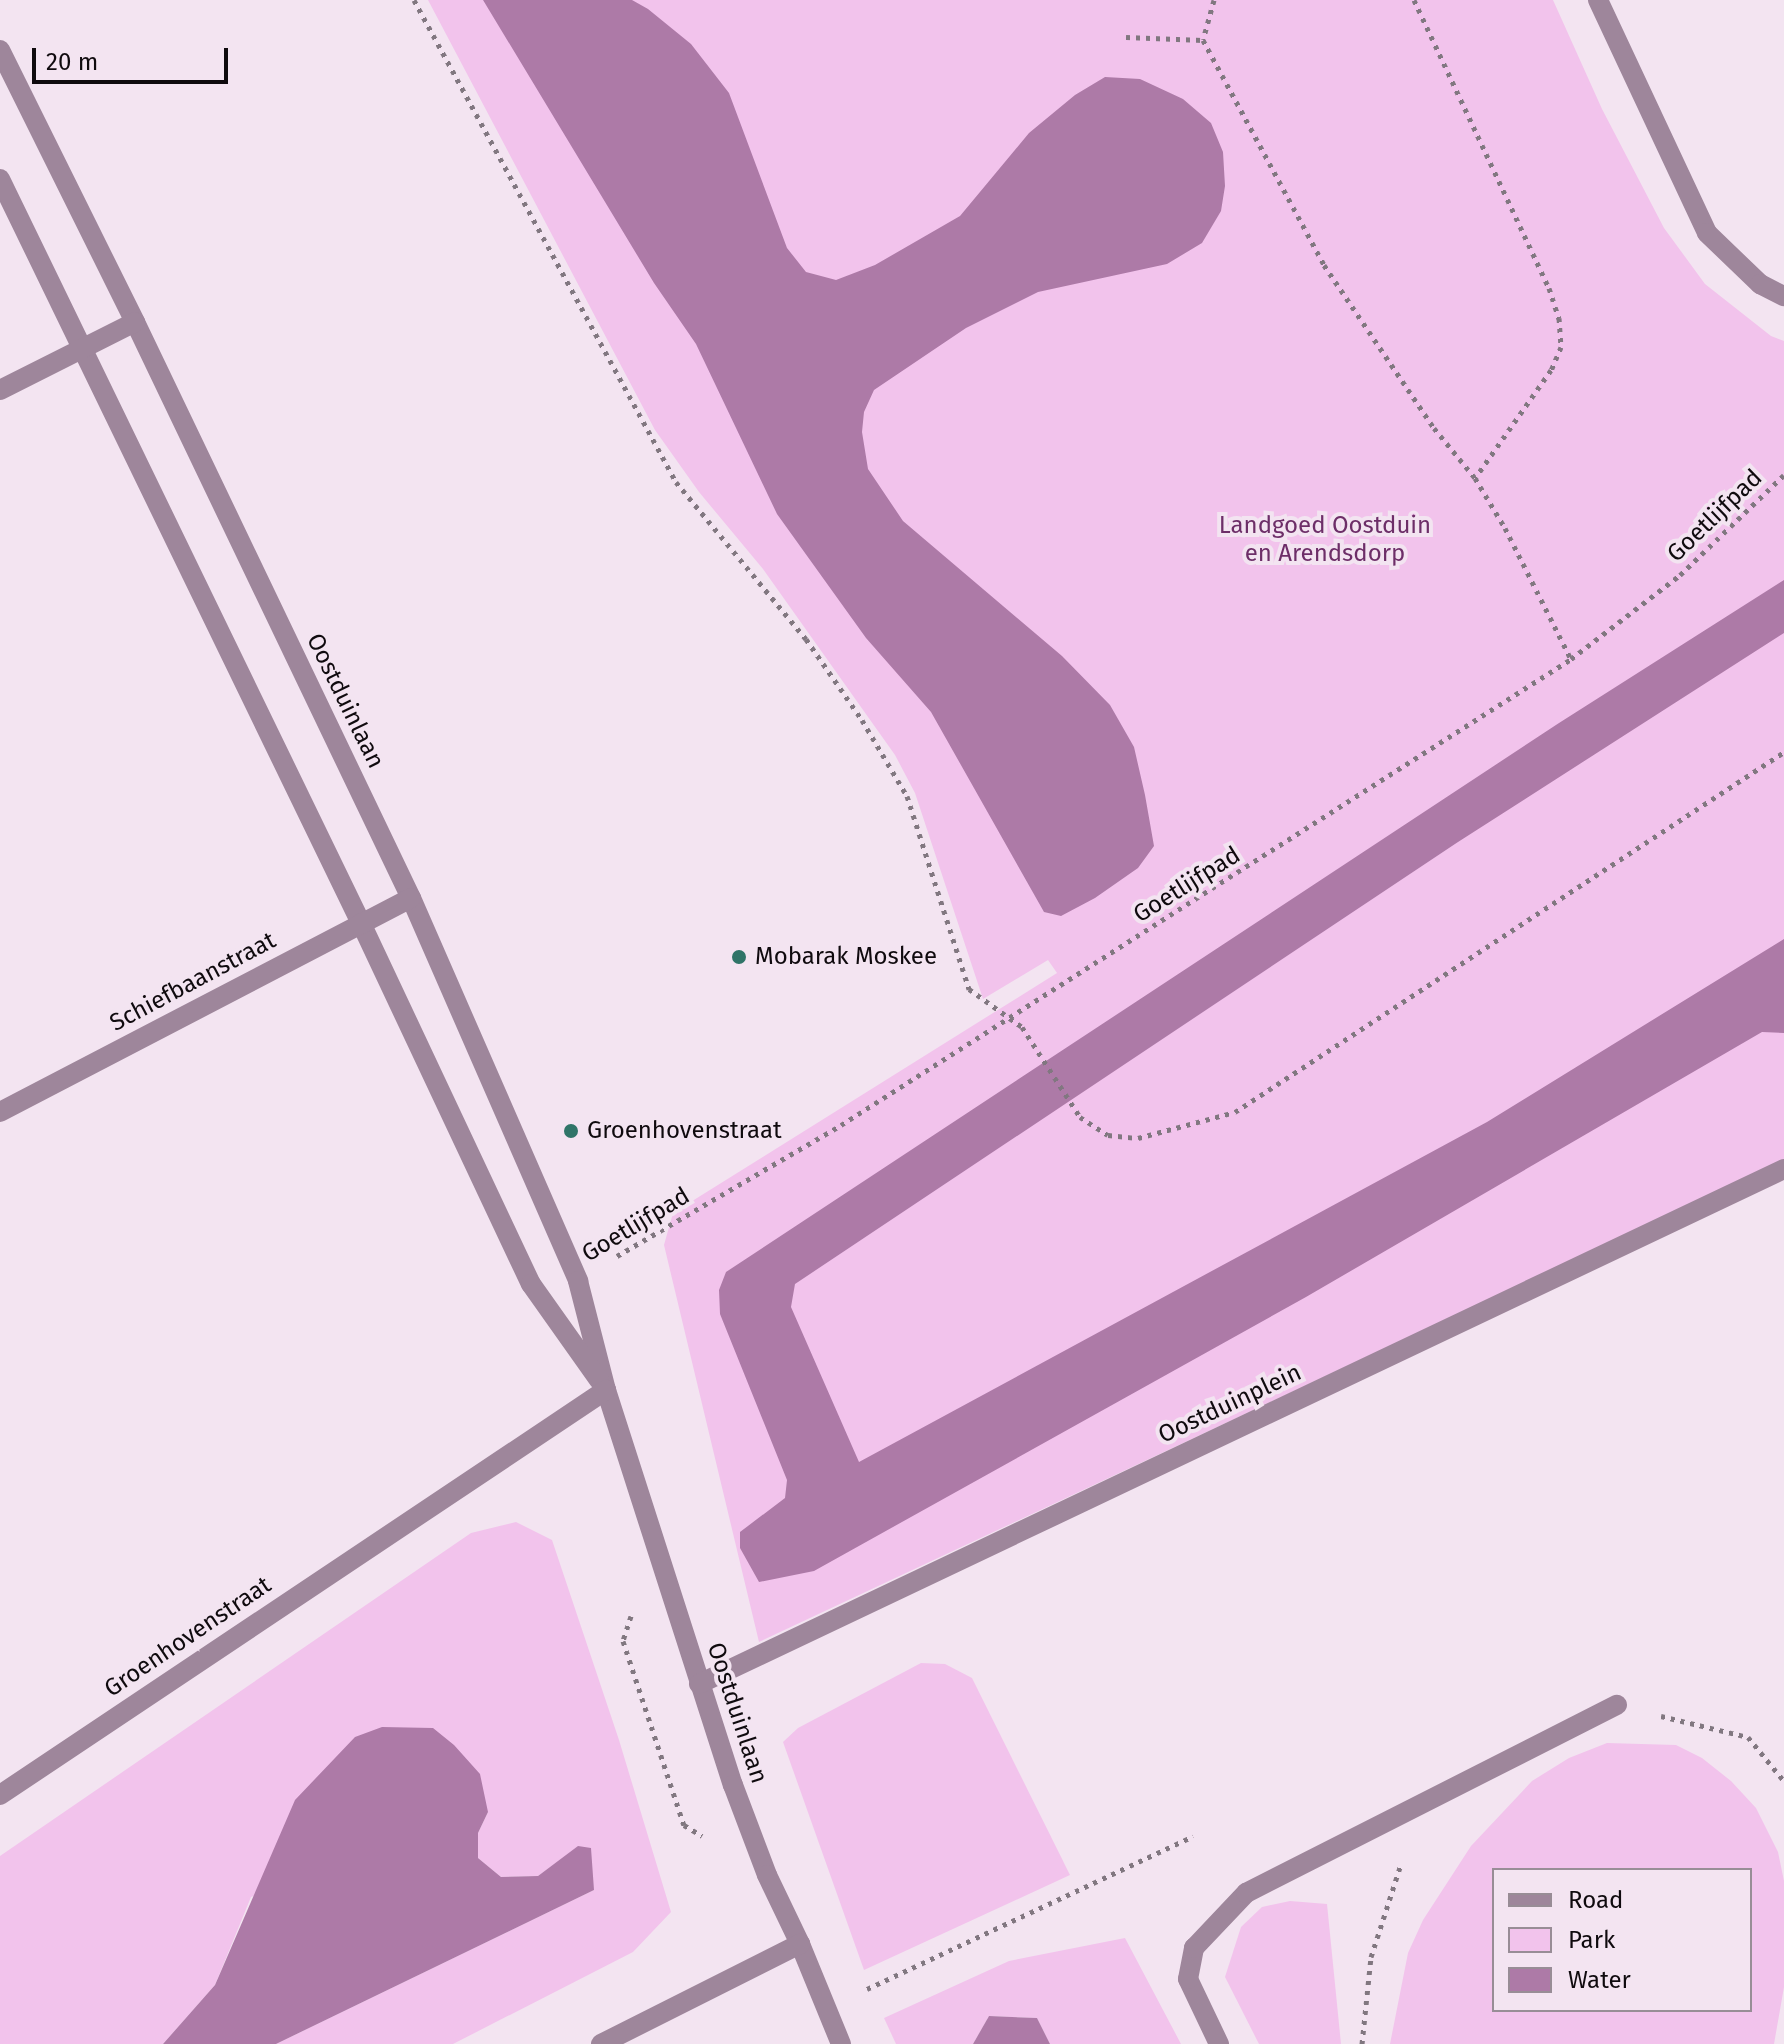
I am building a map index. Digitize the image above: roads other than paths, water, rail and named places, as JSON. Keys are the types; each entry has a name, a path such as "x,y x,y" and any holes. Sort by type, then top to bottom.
{"street":[{"path":"1598,0 1707,233 1760,284 1784,296"},
{"name":"Oostduinlaan","path":"0,50 135,322 411,898 578,1281 606,1390 699,1684 767,1875 800,1944 841,2044"},
{"name":"Oostduinlaan","path":"0,179 361,923 531,1284 606,1390"},
{"path":"0,390 135,322"},
{"name":"Schiefbaanstraat","path":"0,1112 411,898"},
{"name":"Oostduinplein","path":"699,1684 1784,1169"},
{"name":"Groenhovenstraat","path":"0,1795 606,1390"},
{"path":"1219,2044 1188,1979 1194,1948 1246,1893 1617,1705"},
{"path":"601,2044 800,1944"}],"water":[{"path":"483,0 632,0 648,9 691,44 729,93 787,248 806,272 836,280 875,265 960,216 1029,133 1075,95 1105,77 1140,79 1183,99 1211,123 1223,152 1225,186 1221,211 1202,243 1167,264 1038,292 966,328 874,390 864,412 862,432 868,469 903,521 1062,656 1110,705 1134,747 1154,846 1138,868 1095,898 1061,916 1044,912 931,712 866,638 777,514 696,344 654,283"},
{"path":"1784,580 1784,633 1458,842 795,1284 791,1307 859,1462 1487,1122 1784,939 1784,1033 1762,1032 1306,1297 814,1571 759,1582 740,1548 740,1532 785,1498 787,1480 720,1314 719,1290 726,1272 1559,723"},
{"path":"382,1727 433,1728 454,1745 480,1774 488,1812 478,1833 478,1858 501,1877 538,1876 578,1846 591,1848 594,1890 276,2044 163,2044 215,1985 295,1800 355,1737"},
{"path":"989,2016 1037,2018 1050,2044 973,2044"}],"place":[{"name":"Mobarak Moskee","path":"739,957"},
{"name":"Groenhovenstraat","path":"571,1131"}],"park label":[{"name":"Landgoed Oostduin en Arendsdorp","path":"1325,540"}]}
